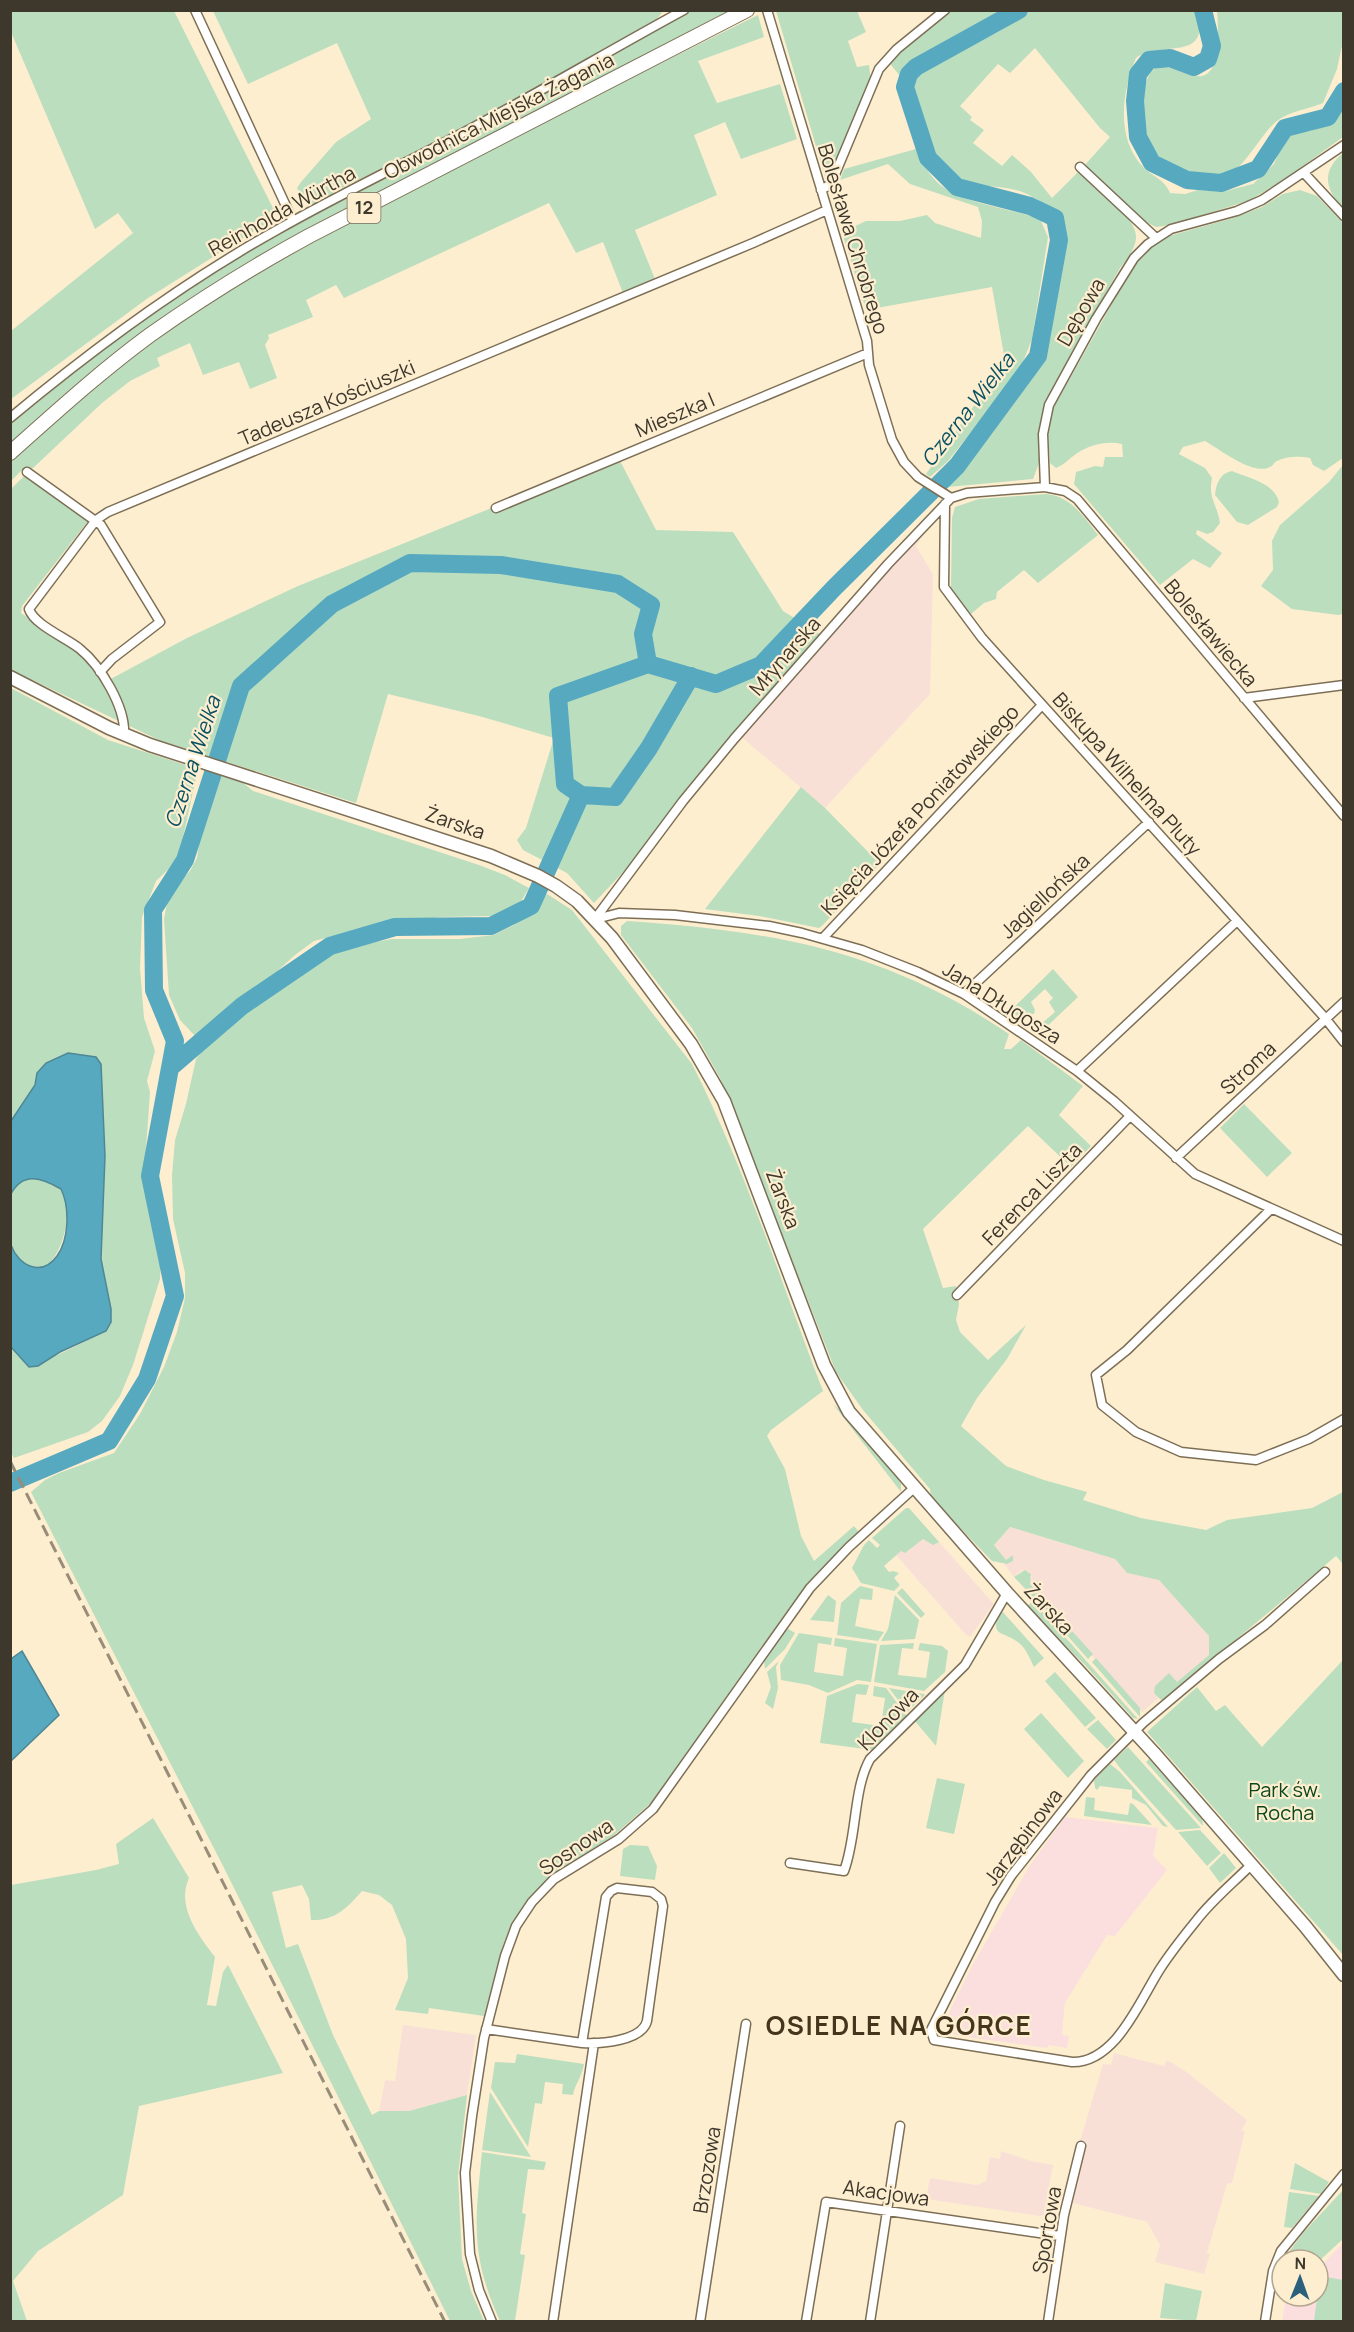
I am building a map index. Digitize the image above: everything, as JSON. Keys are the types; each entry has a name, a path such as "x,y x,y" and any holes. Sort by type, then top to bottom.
{"main road":[{"name":"Obwodnica Miejska Żagania","path":"10,453 65,404 149,336 246,272 319,231 747,10"}],"street":[{"path":"195,10 293,221"},
{"name":"Reinholda Würtha","path":"10,418 180,289 293,221 525,100 684,10"},
{"name":"Bolesława Chrobrego","path":"767,10 866,337 869,365 892,440 904,462 918,477 946,498"},
{"path":"821,190 831,184 882,64 945,10"},
{"name":"Dębowa","path":"1045,487 1043,434 1049,405 1119,280 1134,258 1156,238 1177,227 1228,214 1262,200 1344,146"},
{"path":"1080,167 1156,238"},
{"path":"1304,173 1344,216"},
{"name":"Tadeusza Kościuszki","path":"124,735 123,714 99,672 81,649 38,621 30,614 29,609 96,520 108,512 827,210"},
{"name":"Mieszka I","path":"495,508 868,353"},
{"path":"27,472 96,520 160,622 99,672"},
{"path":"946,498 967,493 1045,487"},
{"name":"Bolesławiecka","path":"1045,487 1065,491 1077,499 1344,816"},
{"name":"Biskupa Wilhelma Pluty","path":"946,498 944,587 982,638 1325,1018 1344,1042"},
{"name":"Młynarska","path":"595,919 676,811 734,739 946,498"},
{"name":"Żarska","path":"10,677 124,735 184,757 410,828 519,868 556,886 577,901 595,919 644,979 711,1076 742,1146 832,1383 856,1422 1134,1732 1305,1926 1344,1975"},
{"path":"1244,698 1344,685"},
{"name":"Księcia Józefa Poniatowskiego","path":"823,938 1042,705"},
{"name":"Jagiellońska","path":"964,994 1149,822"},
{"name":"Jana Długosza","path":"595,919 620,913 675,915 769,926 823,938 896,963 964,994 1077,1071 1195,1174 1344,1241"},
{"path":"1077,1071 1237,921"},
{"name":"Stroma","path":"1176,1158 1344,1002"},
{"name":"Ferenca Liszta","path":"957,1295 1130,1116"},
{"path":"1271,1209 1126,1350 1096,1375 1102,1405 1136,1432 1180,1452 1256,1460 1309,1439 1344,1419"},
{"name":"Sosnowa","path":"492,2322 479,2290 470,2254 465,2178 486,2029 512,1936 532,1902 554,1879 619,1839 646,1817 680,1773 810,1588 843,1553 914,1488"},
{"name":"Jarzębinowa","path":"1251,1865 1196,1920 1162,1966 1121,2033 1108,2047 1092,2058 1072,2062 934,2040 931,2030 1004,1886 1085,1782 1134,1732 1210,1666 1265,1625 1325,1572"},
{"name":"Klonowa","path":"790,1863 844,1871 850,1857 864,1773 870,1760 966,1665 1007,1593"},
{"path":"486,2029 582,2043 594,2043 639,2034 647,2024 663,1902 652,1892 621,1888 614,1889 606,1897 582,2043"},
{"name":"Brzozowa","path":"700,2322 746,2024"},
{"path":"553,2322 594,2043"},
{"path":"870,2322 900,2126"},
{"name":"Sportowa","path":"1048,2322 1060,2236 1081,2146"},
{"path":"1265,2322 1271,2279 1281,2251 1344,2174"},
{"name":"Akacjowa","path":"806,2322 826,2202 1060,2236"}],"shaded area":[{"path":"942,506 916,546 933,574 930,694 825,808 739,735 825,637 893,551"},
{"path":"1010,1527 1115,1559 1127,1573 1159,1580 1209,1636 1209,1655 1142,1712 1029,1584 1032,1577 1030,1572 1022,1570 1014,1577 1004,1564 1009,1563 1013,1555 1006,1560 994,1545"},
{"path":"923,1539 933,1544 939,1542 994,1604 970,1637 896,1555 901,1550 905,1553"},
{"path":"1065,1817 1158,1828 1153,1856 1167,1870 1115,1936 1107,1935 1065,2003 1062,2035 1069,2036 1067,2048 1049,2045 1047,2048 954,2035 947,2017 972,1966 1030,1865"},
{"path":"403,2025 476,2035 467,2095 409,2111 379,2111 385,2080 395,2081"},
{"path":"1114,2053 1164,2066 1167,2060 1184,2070 1247,2120 1242,2130 1245,2132 1232,2183 1227,2184 1207,2253 1210,2254 1204,2274 1155,2262 1160,2245 1147,2222 1073,2203 1080,2164 1086,2148 1081,2146 1080,2141 1103,2064 1111,2065"},
{"path":"1001,2151 1031,2161 1053,2165 1044,2215 926,2199 930,2178 977,2185 986,2181 990,2157 1000,2159"},
{"path":"1343,2243 1343,2321 1282,2322 1284,2308 1330,2308 1330,2257"}],"green space":[{"path":"11,10 174,11 276,214 267,223 148,298 11,399 11,331 133,233 118,213 95,229 11,32"},
{"path":"661,10 654,24 503,109 338,190 309,209 297,188 301,182 336,142 371,119 337,43 248,84 213,11"},
{"path":"687,11 728,11 279,246 11,445 10,423 29,406 182,291 274,235 545,93"},
{"path":"776,11 857,11 866,32 848,41 857,67 869,65 871,81 829,180 826,180"},
{"path":"946,11 1002,11 920,57 900,76 887,60"},
{"path":"1030,11 1196,11 1199,27 1197,38 1191,44 1182,47 1158,50 1136,58 1127,85 1124,114 1129,143 1144,168 1159,179 1170,193 1185,194 1198,190 1222,192 1253,184 1274,164 1284,139 1295,133 1311,131 1332,121 1343,108 1343,137 1282,181 1248,201 1170,225 1156,227 1146,222 1084,166 1110,137 1100,128 1035,48 1010,73 998,64 960,106 972,117 970,120 984,130 973,143 1002,166 1012,155 1031,172 1052,198 1079,171 1129,220 1136,234 1136,241 1045,401 1038,432 1039,463 1033,479 948,487 949,481 1008,408 1044,354 1051,336 1053,306 1065,227 1057,213 1029,195 1009,188 968,183 958,180 949,173 925,137 914,85 915,80 927,67 998,32"},
{"path":"1217,11 1343,11 1342,46 1337,69 1323,103 1294,112 1277,121 1234,171 1222,175 1209,175 1174,167 1158,155 1149,143 1145,132 1143,98 1147,79 1154,69 1162,66 1201,76 1209,72 1213,67 1217,52"},
{"path":"758,15 764,37 698,61 717,103 780,84 797,139 741,159 725,122 694,135 717,195 635,230 655,279 623,293 603,242 576,253 549,203 344,298 336,285 306,300 313,317 268,335 269,338 265,345 277,378 250,389 239,362 203,375 190,343 157,358 160,366 130,381 102,403 31,470 23,469 11,481 11,461 69,409 150,343 231,288 422,184"},
{"path":"916,149 930,174 945,188 982,204 1034,217 1041,221 1048,237 1032,339 1019,372 948,461 930,477 926,474 1005,361 992,287 866,310 842,232 866,221 900,221 927,215 935,223 981,238 982,221 978,207 910,184 888,164 840,180 844,169"},
{"path":"1343,153 1343,208 1332,194 1328,180 1331,167"},
{"path":"1300,190 1317,196 1343,223 1343,458 1324,471 1313,465 1310,458 1297,457 1281,459 1263,469 1246,465 1205,441 1183,447 1179,454 1205,468 1212,478 1212,497 1219,516 1220,523 1213,532 1207,534 1197,530 1196,534 1222,553 1210,568 1193,559 1160,585 1074,484 1076,472 1095,466 1103,467 1105,457 1123,457 1122,444 1102,443 1089,447 1056,468 1050,463 1048,435 1050,414 1131,270 1154,244 1169,236 1233,218 1262,207 1283,194"},
{"path":"618,457 656,530 733,532 783,611 825,637 643,851 594,903 567,873 523,850 517,840 526,828 554,738 479,716 388,694 356,803 161,741 11,670 11,489 25,475 88,521 22,606 21,613 70,646 107,681 187,638 298,586"},
{"path":"1343,465 1343,614 1292,609 1261,586 1273,570 1272,541 1280,525 1329,482"},
{"path":"1232,471 1260,482 1272,490 1279,502 1277,507 1248,525 1237,522 1215,495 1219,480 1224,474"},
{"path":"1046,494 1070,503 1098,535 1038,583 1024,570 997,592 996,599 984,603 971,614 953,594 951,587 952,518 955,507 979,499"},
{"path":"11,688 108,740 198,769 178,860 156,881 142,917 140,968 144,1018 155,1051 147,1081 150,1092 144,1177 161,1253 160,1279 133,1365 120,1396 102,1421 88,1432 14,1458 10,1451 11,1347 29,1366 39,1363 106,1331 111,1309 101,1259 105,1156 101,1064 37,1073 35,1085 11,1121"},
{"path":"218,775 242,782 253,791 479,865 529,888 517,908 507,914 442,917 380,924 314,941 295,955 240,1005 202,1034 195,1036 180,1020 169,995 164,919 167,903 176,885 190,871 197,858 200,838"},
{"path":"801,787 880,864 819,928 759,916 705,909"},
{"path":"547,894 572,910 692,1064 746,1184 823,1391 771,1430 767,1436 785,1469 801,1536 814,1561 854,1526 859,1532 820,1570 794,1601 652,1802 612,1837 554,1873 528,1900 504,1942 484,2016 429,2008 428,2014 395,2010 408,1978 406,1939 392,1905 379,1895 362,1891 346,1908 334,1916 311,1920 309,1899 302,1885 272,1892 286,1948 298,1944 333,2035 372,2115 379,2111 409,2111 467,2095 458,2176 462,2259 471,2291 484,2321 450,2321 223,1866 31,1492 45,1480 59,1473 114,1453 140,1414 164,1367 177,1332 185,1298 185,1273 173,1219 172,1175 175,1140 196,1059 208,1042 243,1011 319,956 340,948 392,939 459,939 494,935 514,925 530,913"},
{"path":"627,921 731,931 779,939 872,964 918,982 963,1005 1009,1034 1004,1049 1011,1049 1021,1040 1083,1086 1059,1115 1091,1146 1071,1167 1028,1126 923,1229 943,1288 956,1286 959,1304 956,1320 960,1332 988,1360 1026,1325 1007,1359 977,1398 961,1426 1006,1466 1087,1492 1083,1500 1141,1518 1206,1530 1227,1520 1312,1508 1343,1492 1343,1564 1336,1556 1161,1700 1154,1693 1155,1686 1169,1673 1177,1682 1209,1655 1209,1636 1159,1580 1127,1573 1115,1559 1010,1527 994,1545 1006,1560 1013,1555 1013,1561 1007,1564 992,1561 931,1498 930,1489 863,1410 836,1372 720,1078 692,1028 621,935 621,926"},
{"path":"1053,969 1078,997 1041,1032 1034,1027 1055,1012 1049,1002 1053,998 1045,989 1031,1002 1035,1010 1034,1014 1023,1014 1020,1018 1010,1011"},
{"path":"1244,1104 1292,1153 1267,1177 1220,1128"},
{"path":"26,1177 39,1179 61,1189 67,1211 65,1232 56,1255 41,1268 31,1268 20,1261 13,1252 10,1242 11,1194"},
{"path":"833,1404 898,1478 901,1492"},
{"path":"906,1508 909,1508 939,1542 933,1545 923,1539 905,1553 901,1551 884,1566 889,1572 899,1573 894,1578 900,1585 894,1591 861,1583 852,1568 864,1545 869,1540 877,1548 880,1545 872,1538"},
{"path":"1025,1570 1031,1574 1030,1584 1038,1593 1033,1597 1014,1577"},
{"path":"860,1586 873,1589 872,1600 860,1599 855,1626 884,1632 878,1641 837,1635 841,1603"},
{"path":"902,1588 925,1614 921,1618 897,1593"},
{"path":"828,1595 836,1601 834,1622 810,1620"},
{"path":"895,1595 919,1620 915,1639 881,1641 888,1629"},
{"path":"1039,1595 1093,1654 1088,1659 1035,1599"},
{"path":"1033,1601 1138,1719 1133,1718 1085,1665 1026,1607"},
{"path":"1001,1610 1044,1658 1034,1667 1021,1645 997,1629 997,1619"},
{"path":"787,1628 795,1633 785,1649 765,1669 764,1661"},
{"path":"799,1633 832,1638 831,1645 818,1643 814,1672 843,1676 847,1648 834,1646 835,1638 877,1644 871,1682 857,1680 828,1693 809,1685 781,1680 780,1665"},
{"path":"914,1643 913,1649 902,1648 898,1675 926,1678 930,1652 918,1650 920,1643 942,1646 948,1651 945,1672 924,1691 874,1682 880,1645"},
{"path":"1096,1658 1140,1708 1140,1717 1092,1662"},
{"name":"Park św. Rocha","path":"1343,1660 1343,1955 1147,1732 1197,1687 1216,1711 1225,1705 1262,1747"},
{"path":"779,1661 776,1667 778,1688 773,1709 765,1703 771,1687 767,1672"},
{"path":"1055,1672 1096,1718 1085,1727 1045,1681"},
{"path":"858,1684 869,1685 866,1695 856,1694 852,1722 881,1726 885,1698 873,1696 874,1686 886,1688 906,1718 872,1750 820,1743 827,1696"},
{"path":"889,1688 924,1694 925,1695 907,1712"},
{"path":"945,1690 936,1746 914,1720"},
{"path":"1041,1713 1084,1761 1068,1778 1024,1729"},
{"path":"1098,1720 1116,1740 1107,1749 1087,1729"},
{"path":"1128,1747 1201,1828 1176,1830 1120,1768 1114,1760"},
{"path":"1149,1759 1202,1819 1203,1826 1146,1762"},
{"path":"1110,1764 1120,1772 1168,1827 1163,1826 1146,1805 1132,1798 1132,1790 1100,1786 1097,1790 1095,1788 1094,1780"},
{"path":"937,1778 965,1784 954,1834 926,1828"},
{"path":"1086,1797 1095,1798 1094,1810 1128,1815 1130,1803 1133,1804 1152,1825 1084,1816"},
{"path":"153,1818 189,1878 185,1899 187,1910 196,1930 215,1957 207,2005 216,2006 223,1972 228,1965 283,2073 139,2106 123,2195 38,2251 13,2281 27,2321 11,2321 11,1885 119,1864 116,1844"},
{"path":"1200,1830 1221,1853 1207,1866 1178,1832"},
{"path":"630,1845 648,1846 657,1866 655,1880 620,1876 623,1849"},
{"path":"1224,1853 1236,1868 1220,1883 1209,1868"},
{"path":"517,2054 584,2064 573,2095 562,2094 563,2084 545,2082 542,2104 535,2103 528,2147 491,2088 495,2062 515,2063"},
{"path":"490,2092 531,2157 482,2150"},
{"path":"482,2152 546,2162 544,2170 528,2169 522,2213 526,2214 520,2254 525,2255 515,2321 500,2321 490,2298 479,2257 477,2219"},
{"path":"1295,2163 1329,2182 1321,2194 1290,2189"},
{"path":"1343,2190 1343,2239 1330,2251 1330,2248 1292,2248"},
{"path":"1289,2192 1319,2196 1292,2228 1284,2227"},
{"path":"1330,2278 1343,2280 1343,2321 1314,2321 1316,2308 1330,2308"},
{"path":"1165,2283 1202,2291 1196,2321 1160,2318"}],"water":[{"path":"68,1053 96,1057 101,1064 105,1156 101,1259 111,1309 111,1322 106,1331 60,1352 38,1366 29,1367 11,1347 11,1245 24,1263 37,1267 51,1263 64,1241 67,1214 61,1189 47,1182 27,1179 21,1182 11,1194 11,1121 35,1085 37,1073 46,1063"},
{"path":"22,1651 59,1715 11,1761 11,1659"}],"waterway":[{"name":"Czerna Wielka","path":"10,1483 109,1441 147,1379 175,1296 150,1176 175,1041 154,990 153,910 185,860 241,686 332,604 410,563 501,565 618,584 651,605 643,634 648,664 716,684 761,665 834,588 957,466 1038,356 1059,240 1055,218 1030,206 957,187 928,158 905,87 909,74 916,67 1019,10"},
{"name":"Czerna Wielka","path":"1203,10 1212,46 1208,59 1194,67 1170,58 1149,60 1138,74 1135,101 1138,137 1152,163 1187,180 1221,183 1258,169 1285,128 1328,117 1344,91"},
{"name":"Czerna Wielka","path":"581,795 565,784 558,696 648,664"},
{"name":"Czerna Wielka","path":"170,1068 242,1006 330,946 395,927 491,926 531,906 581,795 615,797 649,748 691,676"}],"railway":[{"path":"10,1461 445,2322"}],"district":[{"name":"OSIEDLE NA GÓRCE","path":"899,2026"}]}
